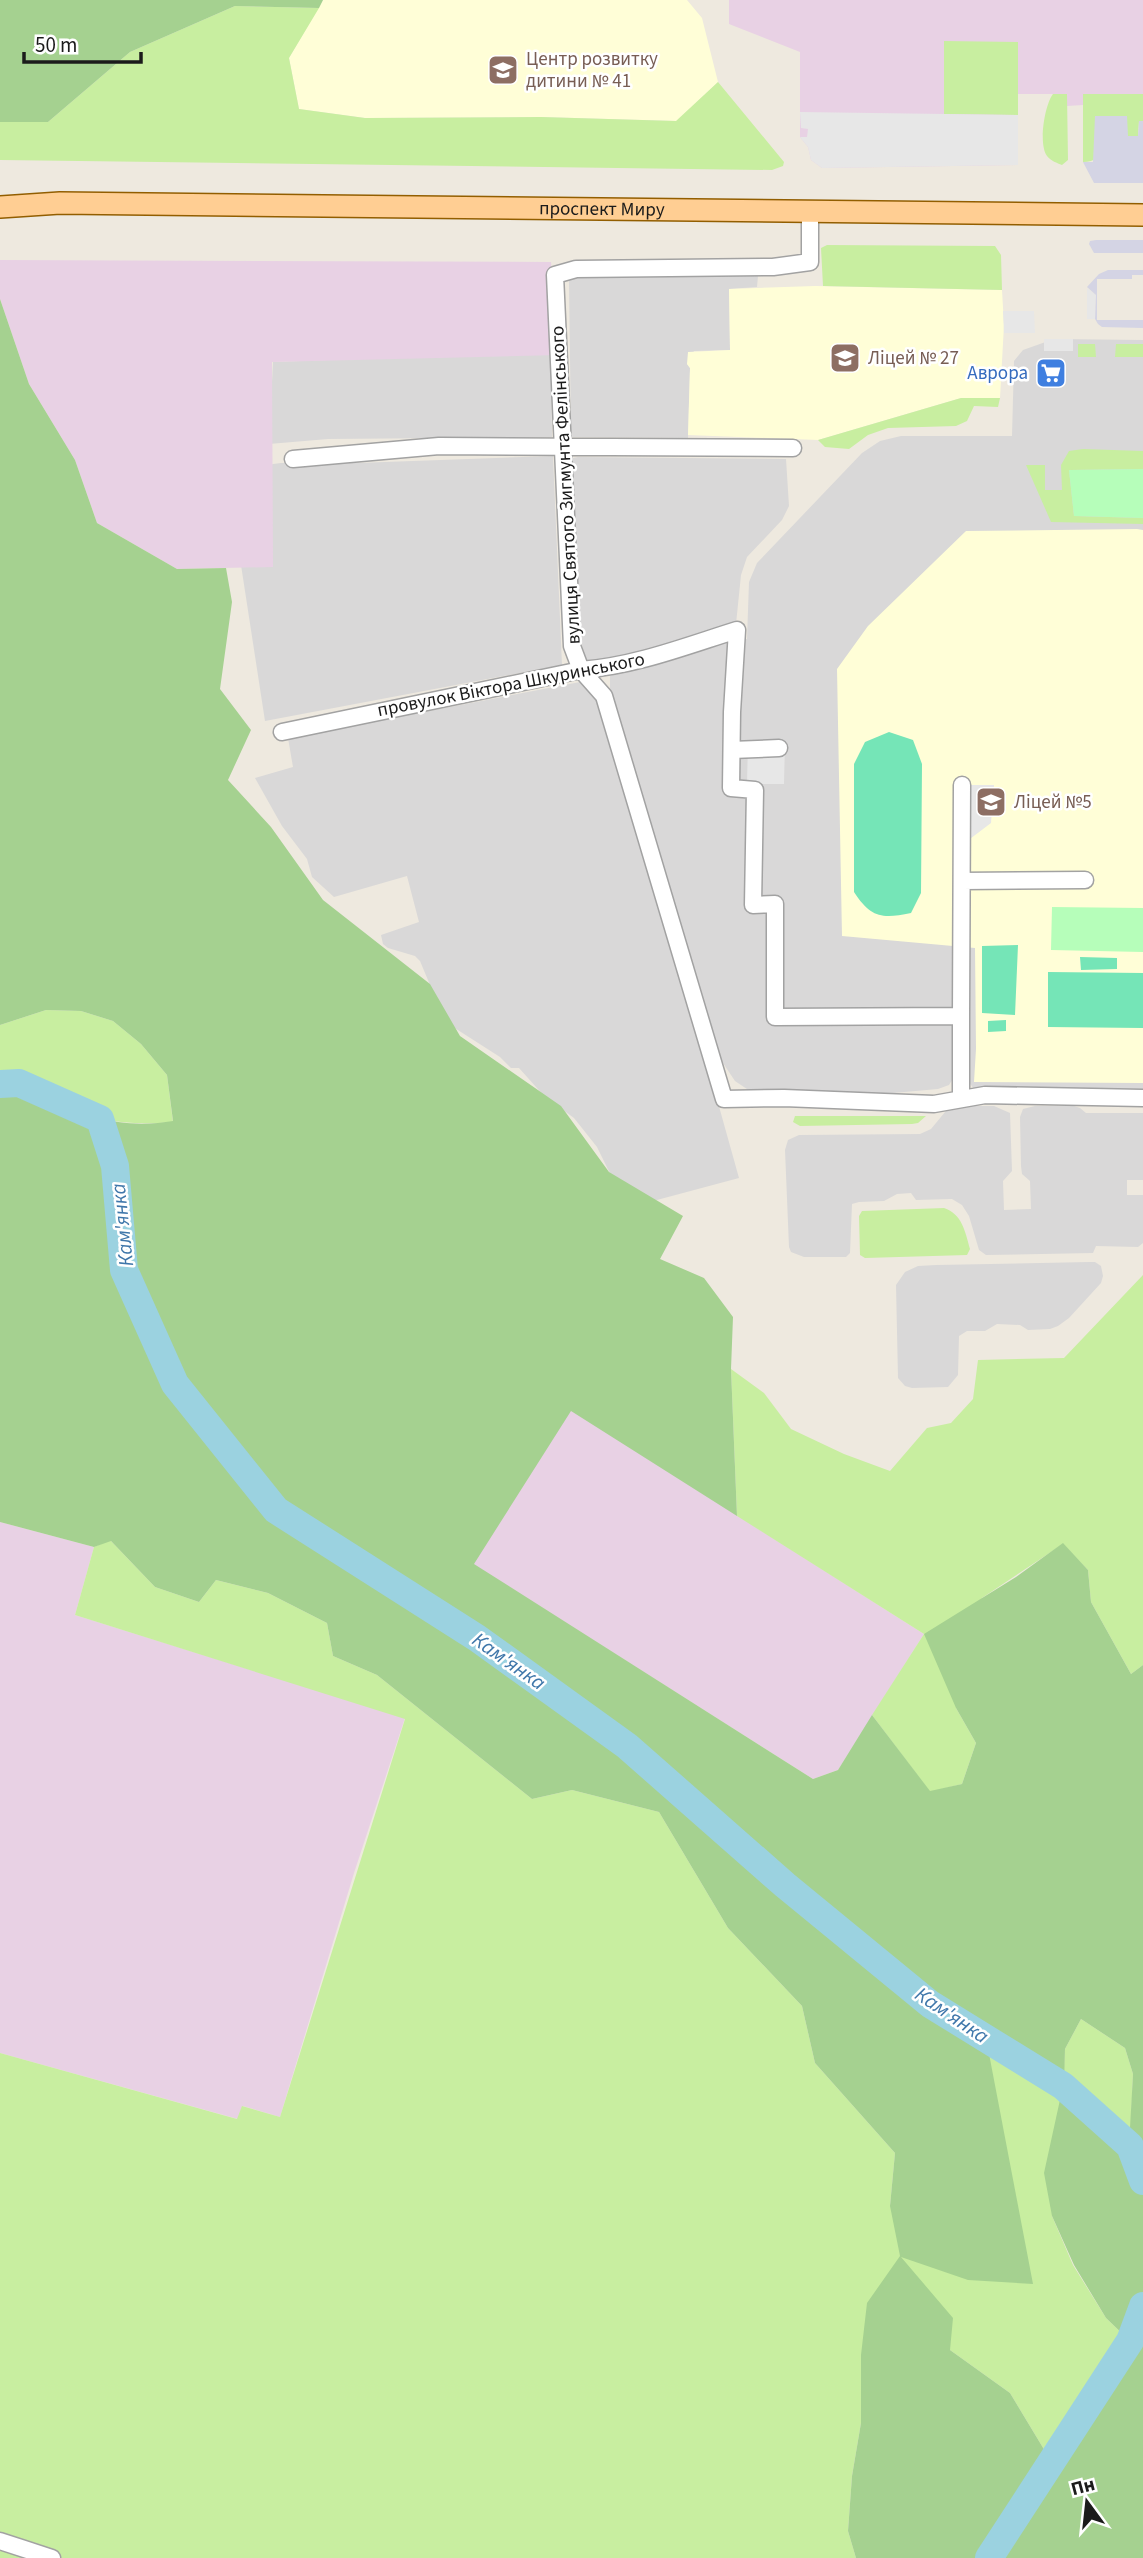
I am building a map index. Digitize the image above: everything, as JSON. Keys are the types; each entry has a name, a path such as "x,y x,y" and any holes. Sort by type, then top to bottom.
{"main road":[{"name":"проспект Миру","path":"0,194 60,203"},
{"name":"проспект Миру","path":"0,207 60,203 1143,215"}],"street":[{"name":"вулиця Святого Зигмунта Фелінського","path":"810,213 810,262 773,267 576,269 555,275 572,646 581,670 604,696 724,1099 784,1098 934,1104 961,1098"},
{"path":"293,459 439,446 793,448"},
{"name":"провулок Віктора Шкуринського","path":"282,732 581,670 605,668 652,657 737,630 732,750"},
{"path":"779,748 732,750 731,788 755,790 753,905 775,904 775,1017 961,1016"},
{"path":"962,785 961,1098 1010,1095 1143,1098"},
{"path":"962,881 1085,880"},
{"path":"0,2541 52,2558"}],"shaded area":[{"name":"Центр розвитку дитини № 41","path":"323,0 687,0 702,18 718,82 677,121 541,117 365,118 299,109 289,58"},
{"path":"729,0 1143,0 1143,94 1084,94 1083,105 1067,106 1067,94 1018,94 1018,165 822,168 811,160 808,147 800,137 800,52 729,24"},
{"path":"800,112 1018,115 1018,165 822,168 811,160 808,147 800,137 807,137 808,129 801,128"},
{"path":"1095,116 1127,116 1128,136 1138,136 1139,121 1143,121 1143,183 1094,183 1083,162 1093,162"},
{"path":"1143,240 1143,253 1094,253 1089,244 1090,241"},
{"path":"0,260 551,262 559,355 272,362 273,567 177,569 97,523 75,460 29,384 0,299"},
{"path":"660,268 746,272 758,276 757,287 729,289 730,350 694,351 687,364 690,368 688,438 571,437 569,281 572,277"},
{"path":"1108,270 1143,270 1143,275 1132,275 1132,279 1097,279 1097,320 1143,320 1143,328 1102,327 1098,324 1095,319 1096,295 1087,287 1099,274"},
{"name":"Ліцей № 27","path":"815,286 1002,290 1004,325 1000,398 961,398 818,440 688,435 688,352 730,350 729,289"},
{"path":"1087,288 1096,295 1095,319 1087,319"},
{"path":"1003,311 1034,311 1035,333 1004,333"},
{"path":"1044,339 1073,339 1073,351 1044,351"},
{"path":"1054,339 1143,340 1143,1093 974,1089 968,1081 954,1077 949,1085 938,1089 893,1093 753,1093 735,1081 721,1060 623,734 610,688 610,676 616,672 725,642 747,639 749,582 757,563 862,453 880,441 901,436 1012,436 1014,361 1023,350"},
{"path":"551,352 552,437 328,439 269,444 273,362"},
{"path":"553,456 562,665 265,721 237,539 233,469 281,463"},
{"path":"573,458 786,459 789,506 782,520 747,557 741,575 736,624 604,663 587,662 581,642 573,503"},
{"name":"Ліцей №5","path":"1143,530 1143,1083 974,1082 975,948 842,936 837,669 868,626 966,531"},
{"path":"580,682 592,691 597,701 689,999 739,1178 627,1208 597,1147 574,1118 545,1097 519,1068 511,1068 500,1057 450,1025 420,961 415,956 383,944 381,935 419,922 407,876 334,897 312,877 307,859 282,826 255,778 293,767 288,738"},
{"path":"748,742 785,743 784,784 747,784"},
{"path":"962,785 994,785 991,823 962,845"},
{"path":"950,1106 994,1106 1010,1113 1012,1171 1003,1181 1004,1210 1031,1209 1030,1181 1022,1174 1021,1166 1020,1117 1023,1109 1035,1106 1074,1106 1086,1113 1143,1113 1143,1180 1127,1180 1127,1195 1143,1195 1143,1243 1138,1247 1096,1246 1093,1253 986,1255 979,1250 969,1216 962,1205 952,1199 916,1200 911,1193 897,1194 884,1201 852,1204 850,1253 846,1257 804,1257 791,1252 785,1150 788,1140 799,1135 920,1134 931,1129"},
{"path":"1095,1262 1101,1266 1101,1283 1069,1318 1058,1326 1028,1330 1020,1325 997,1324 985,1331 967,1331 959,1336 958,1375 948,1387 912,1388 905,1386 898,1378 896,1285 905,1272 918,1266 936,1265"},
{"path":"571,1410 924,1634 838,1770 813,1779 473,1564"},
{"path":"0,1522 94,1547 75,1615 405,1718 354,1873 280,2117 243,2106 238,2119 0,2053"}],"green space":[{"path":"0,0 323,0 319,8 235,6 130,52 48,122 0,122"},
{"path":"235,6 319,8 289,58 299,109 365,118 541,117 676,121 718,82 784,162 783,166 772,170 0,160 0,122 48,122 130,52"},
{"path":"944,41 1018,42 1018,115 944,114"},
{"path":"1053,94 1067,94 1068,160 1062,165 1047,156 1043,143 1045,115"},
{"path":"1083,94 1143,94 1143,121 1139,121 1138,136 1123,140 1098,158 1083,162"},
{"path":"827,245 995,246 1001,255 1002,290 823,286 821,248"},
{"path":"0,299 29,384 75,460 97,523 177,569 226,568 232,602 220,689 251,730 228,780 271,827 323,900 430,984 460,1036 561,1106 609,1172 683,1216 660,1259 704,1278 733,1317 731,1369 737,1516 571,1411 474,1564 813,1779 838,1770 872,1715 930,1791 962,1784 976,1743 956,1708 924,1634 1016,1577 1063,1543 1088,1570 1091,1602 1131,1674 1143,1665 1143,2558 856,2558 848,2531 852,2476 861,2423 861,2355 867,2303 900,2256 890,2206 895,2153 815,2063 802,2006 728,1928 659,1812 572,1790 532,1799 377,1675 333,1656 327,1623 268,1593 216,1580 199,1602 155,1587 111,1541 94,1547 0,1522 0,1084 37,1090 85,1112 115,1122 135,1124 173,1121 167,1075 141,1044 113,1021 81,1011 46,1010 0,1025","holes":["1081,2019 1125,2048 1133,2074 1129,2146 1064,2086 1065,2049","986,2038 1063,2086 1044,2173 1052,2216 1074,2265 1106,2318 1130,2341 1051,2461 1010,2393 950,2350 953,2318 901,2257 968,2280 1033,2284"]},
{"path":"1078,344 1095,344 1096,357 1078,357"},
{"path":"1116,344 1143,344 1143,357 1115,357"},
{"path":"961,398 1000,398 998,407 974,406 967,421 956,426 888,428 868,435 849,449 825,447 818,440"},
{"path":"1069,451 1143,451 1143,469 1069,470 1074,516 1143,518 1143,524 1051,522 1026,465 1045,465 1045,490 1062,490 1061,465"},
{"path":"1143,469 1143,518 1074,516 1069,470"},
{"path":"889,732 913,740 922,764 921,893 911,913 885,916 872,912 854,892 854,764 865,742"},
{"path":"1052,907 1143,908 1143,952 1051,950"},
{"path":"1018,945 1015,1015 982,1013 982,946"},
{"path":"1080,957 1117,958 1117,969 1081,970"},
{"path":"1048,972 1143,973 1143,1028 1048,1027"},
{"path":"46,1010 81,1011 113,1021 141,1044 167,1075 173,1122 138,1123 102,1119 76,1110 40,1092 0,1084 0,1025"},
{"path":"1006,1020 1006,1031 988,1032 988,1021"},
{"path":"795,1116 926,1116 918,1123 912,1124 800,1126 793,1122"},
{"path":"944,1208 955,1214 962,1224 970,1249 967,1255 865,1258 860,1255 859,1216 862,1211"},
{"path":"1143,1275 1143,1665 1131,1674 1091,1602 1088,1570 1063,1544 982,1598 956,1708 976,1743 962,1784 930,1792 872,1715 924,1634 737,1516 731,1369 764,1393 791,1429 844,1454 890,1471 927,1428 951,1423 973,1399 978,1360 1064,1358"},
{"path":"110,1540 155,1587 199,1602 216,1580 268,1593 327,1623 333,1656 377,1675 532,1799 572,1790 659,1812 728,1928 802,2006 815,2063 895,2153 890,2206 985,2038 1063,2086 1065,2049 1081,2019 1125,2048 1133,2074 1130,2146 1064,2087 1055,2127 1052,2216 1073,2265 1106,2318 1130,2341 1051,2461 1010,2393 950,2350 861,2355 861,2423 852,2476 848,2531 856,2558 0,2558 0,2053 237,2119 242,2106 280,2117 405,1719 75,1615 94,1547"}],"waterway":[{"name":"Кам'янка","path":"0,1084 19,1083 100,1119 115,1166 124,1270 175,1384 276,1510 477,1638 627,1746 785,1885 930,2004 1063,2086 1130,2146 1143,2181"},
{"name":"Кам'янка","path":"989,2558 1130,2341 1143,2306"}],"place":[{"name":"Центр розвитку дитини № 41","path":"503,70"},
{"name":"Ліцей № 27","path":"845,358"},
{"name":"Аврора","path":"1051,373"},
{"name":"Ліцей №5","path":"991,802"}]}
